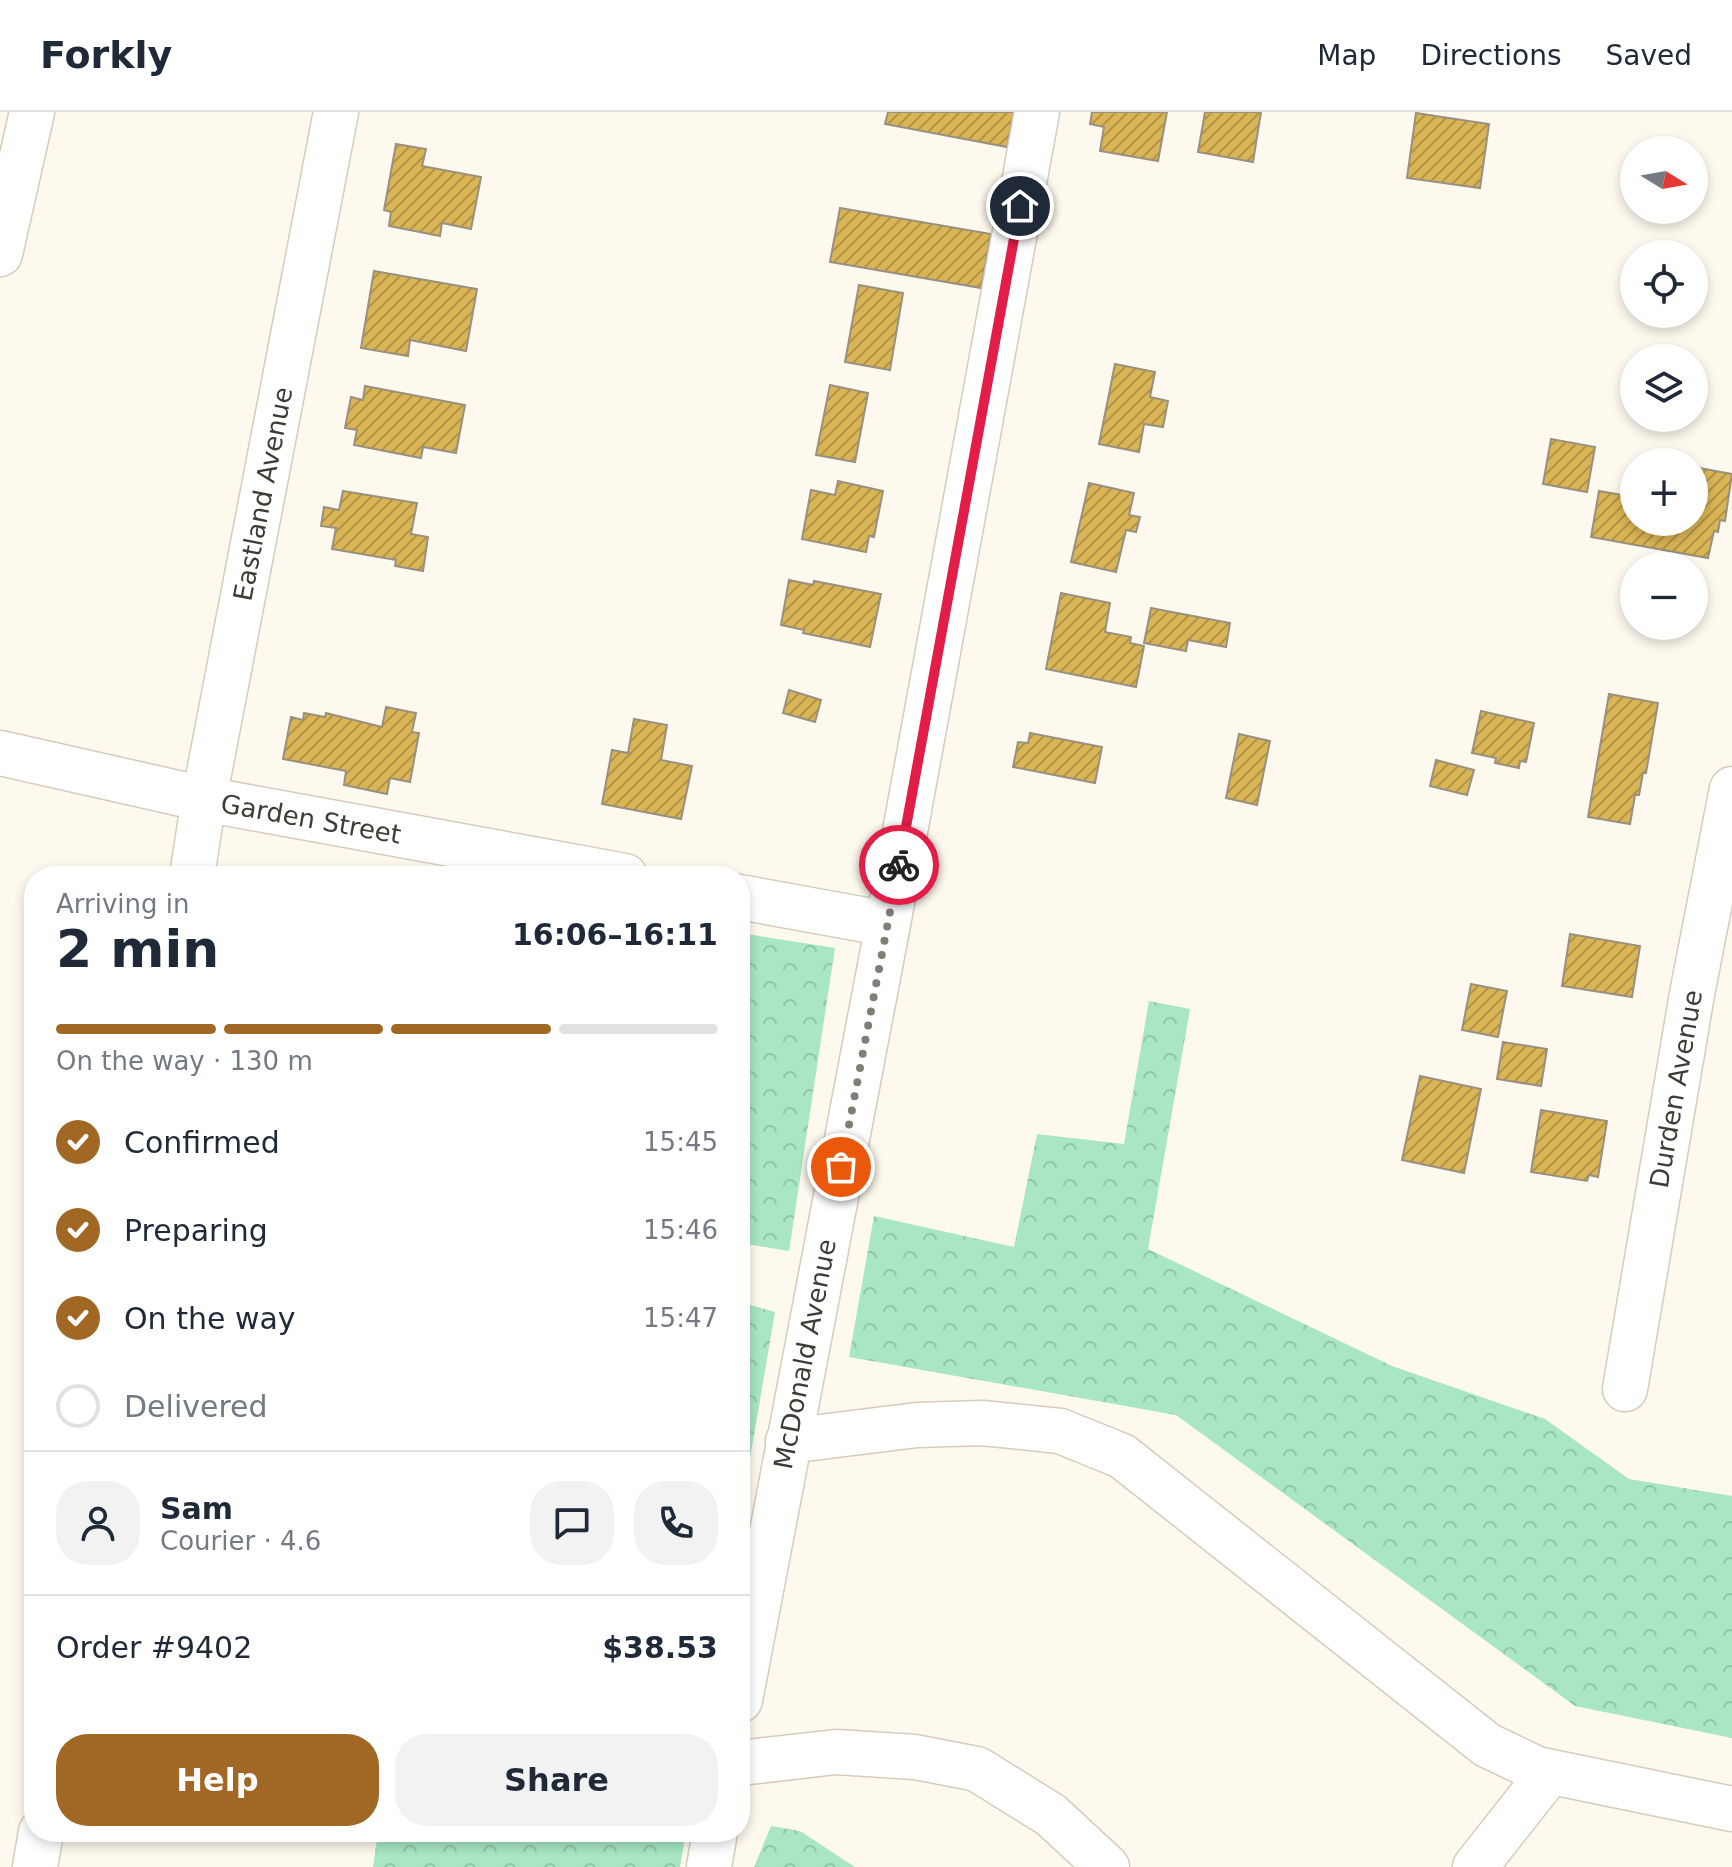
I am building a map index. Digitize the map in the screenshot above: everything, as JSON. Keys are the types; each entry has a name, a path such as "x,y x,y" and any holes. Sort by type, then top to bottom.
{"street":[{"path":"0,254 32,112"},
{"name":"Eastland Avenue","path":"194,866 336,112"},
{"name":"McDonald Avenue","path":"750,1646 888,924 1037,112"},
{"name":"Garden Street","path":"0,753 204,799 570,866"},
{"name":"Durden Avenue","path":"1625,1389 1692,994 1732,789"},
{"path":"750,899 888,924"},
{"path":"788,1441 917,1425 982,1423 1060,1431 1122,1456 1487,1745 1537,1769 1732,1809"},
{"path":"750,1762 836,1752 915,1757 977,1769 1051,1815 1107,1867"},
{"path":"1475,1867 1550,1772"},
{"path":"35,1867 39,1842"},
{"path":"709,1867 713,1842"}],"green space":[{"path":"750,935 835,948 789,1251 750,1245"},
{"path":"1149,1001 1190,1009 1148,1249 1392,1366 1545,1419 1629,1479 1732,1496 1732,1738 1575,1706 1176,1415 849,1357 874,1216 1014,1247 1037,1134 1124,1144"},
{"path":"750,1305 775,1312 750,1458"},
{"path":"771,1826 800,1831 855,1867 754,1867"},
{"path":"377,1842 684,1842 680,1867 373,1867"}],"building":[{"path":"888,112 1014,112 1007,147 885,124"},
{"path":"1092,112 1167,112 1158,161 1100,151 1104,127 1090,124"},
{"path":"1205,112 1261,112 1253,162 1198,152"},
{"path":"1416,113 1489,124 1480,188 1407,178"},
{"path":"396,144 426,149 422,166 481,177 471,229 442,223 440,236 389,226 391,212 384,210"},
{"path":"840,208 991,234 981,288 830,262"},
{"path":"374,271 477,289 466,351 410,340 408,356 361,348"},
{"path":"859,285 903,293 890,370 845,362"},
{"path":"1115,364 1155,372 1150,397 1168,401 1163,427 1144,424 1139,452 1099,444"},
{"path":"830,385 868,393 855,462 816,455"},
{"path":"365,386 465,405 456,453 423,447 421,458 354,445 357,430 345,428 351,397 363,400"},
{"path":"1551,439 1595,447 1587,492 1543,484"},
{"path":"1708,470 1732,474 1725,521 1720,520 1718,532 1714,531 1708,558 1708,552 1675,552 1591,537 1599,491 1620,495 1620,536 1708,536"},
{"path":"838,481 883,491 874,537 869,536 866,552 802,539 811,490 835,495"},
{"path":"1089,483 1134,493 1129,515 1140,517 1136,532 1126,530 1116,572 1071,562"},
{"path":"343,491 417,503 411,534 428,537 423,571 395,566 396,560 332,549 336,528 321,526 324,507 339,510"},
{"path":"789,580 813,585 814,581 881,594 870,647 803,633 804,630 781,625"},
{"path":"1061,593 1110,603 1105,632 1131,637 1130,643 1144,646 1136,687 1046,669"},
{"path":"1151,608 1230,623 1226,647 1188,640 1186,651 1144,643"},
{"path":"789,690 821,700 815,722 783,713"},
{"path":"1609,694 1658,703 1646,773 1643,773 1639,795 1635,795 1630,824 1588,817"},
{"path":"386,707 416,713 412,732 419,733 410,782 390,778 387,794 344,785 346,771 283,759 291,717 303,720 304,713 325,717 326,713 382,727"},
{"path":"1481,711 1534,723 1526,762 1520,761 1519,768 1495,763 1496,758 1472,753"},
{"path":"634,719 667,725 661,760 692,766 681,819 602,804 612,750 628,753"},
{"path":"1030,733 1102,747 1095,783 1013,767 1018,742 1028,743"},
{"path":"1239,734 1270,741 1257,805 1226,798"},
{"path":"1436,760 1474,770 1467,795 1430,786"},
{"path":"1570,934 1640,946 1632,997 1562,986"},
{"path":"1471,984 1507,991 1498,1037 1462,1030"},
{"path":"1503,1042 1547,1049 1541,1086 1497,1079"},
{"path":"1420,1076 1481,1089 1464,1173 1402,1160"},
{"path":"1541,1110 1607,1121 1598,1177 1589,1175 1587,1181 1531,1172"}],"way so far":[{"path":"841,1167 899,865"}],"route":[{"path":"899,865 1020,206"}]}
